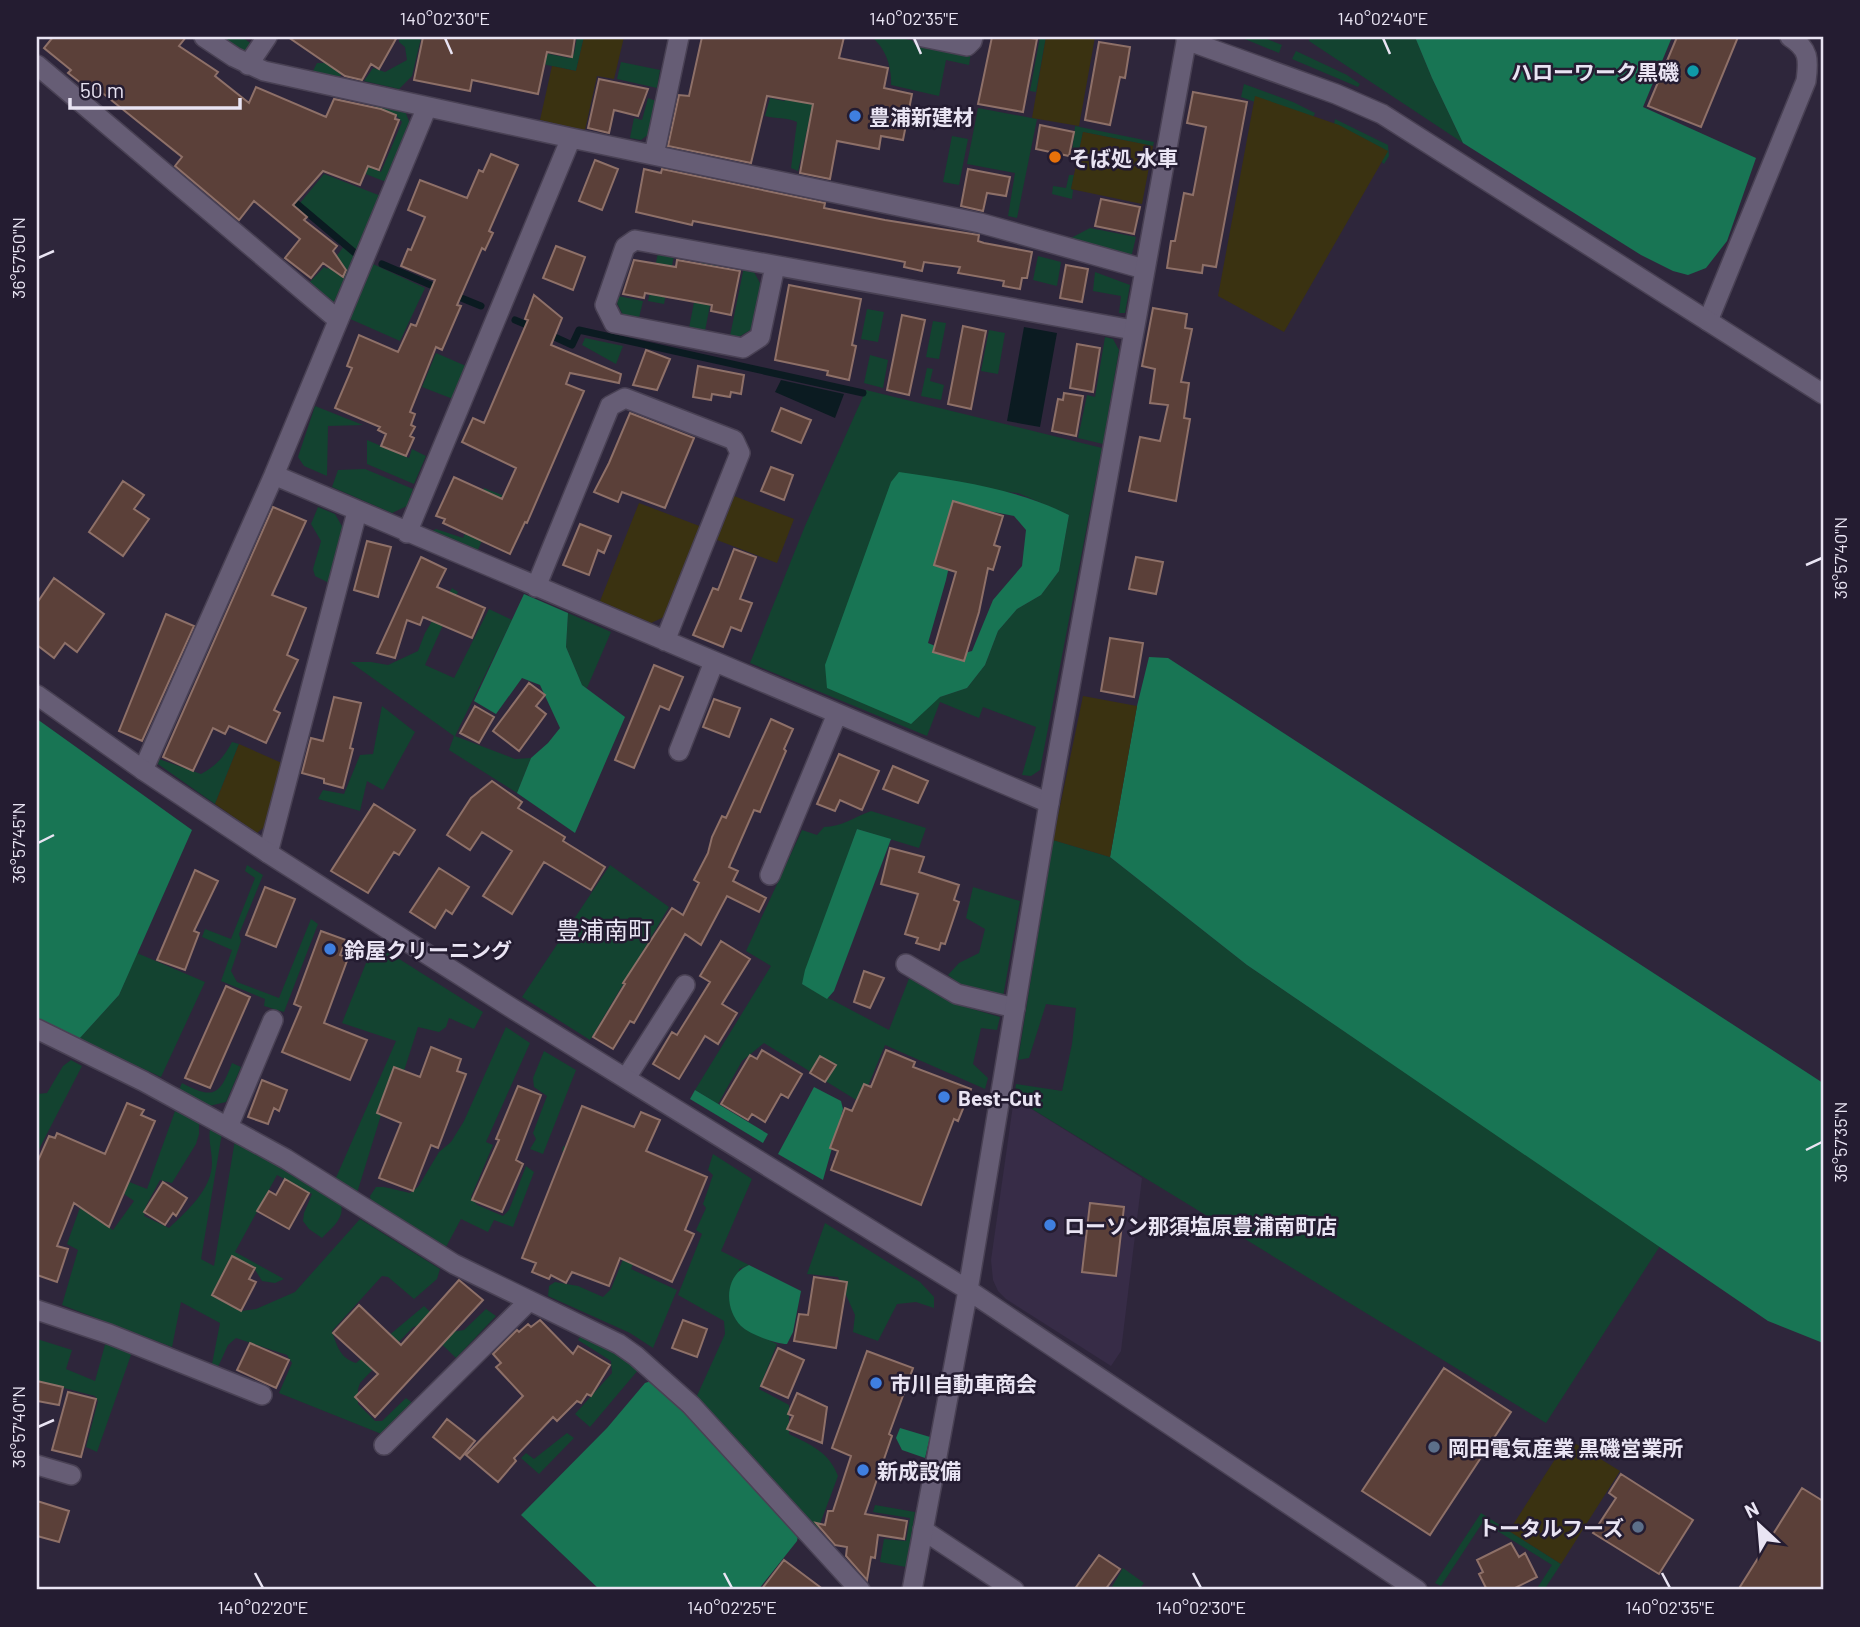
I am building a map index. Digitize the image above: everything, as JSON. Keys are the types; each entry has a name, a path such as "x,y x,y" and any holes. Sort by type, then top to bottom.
{"street":[{"path":"204,37 248,65 427,107 981,223 1144,269"},
{"path":"248,65 267,37"},
{"path":"654,155 679,37"},
{"path":"923,37 967,46 973,37"},
{"path":"1708,321 1806,81 1808,62 1803,45 1790,37"},
{"path":"912,1590 968,1290 1049,803 1144,269 1182,38 1336,94 1381,114 1417,134 1823,394"},
{"path":"37,65 337,319"},
{"path":"144,770 274,475 427,107"},
{"path":"407,533 571,138"},
{"path":"775,266 760,337 743,348 614,323 605,305 625,247 635,240 1133,330"},
{"path":"536,587 610,407 625,398 734,440 740,453 666,641"},
{"path":"274,475 1049,803"},
{"path":"268,853 357,512"},
{"path":"679,751 714,662"},
{"path":"37,695 268,853 968,1290 1417,1590"},
{"path":"770,874 837,713"},
{"path":"906,964 957,994 1015,1008"},
{"path":"626,1078 685,985"},
{"path":"228,1127 273,1020"},
{"path":"37,1028 143,1081 286,1159 454,1264 619,1344 691,1405 860,1590"},
{"path":"384,1445 529,1301"},
{"path":"37,1310 109,1334 262,1395"},
{"path":"37,1465 71,1475"},
{"path":"923,1530 1014,1590"}],"shaded area":[{"path":"1024,327 1057,333 1040,427 1007,421"},
{"path":"781,380 844,394 835,418 775,392"},
{"path":"1014,1098 1142,1178 1121,1351 1111,1366 1006,1299 993,1280 991,1260"}],"green space":[{"path":"221,37 242,37 253,45 250,50 241,51"},
{"path":"399,37 442,37 441,42 421,38 412,76 399,89 364,81 373,68 385,72 407,60 405,47 399,42"},
{"path":"577,37 584,37 576,71 537,63 539,52 569,58 574,54"},
{"path":"872,37 895,37 971,52 969,65 946,60 939,96 891,85 887,59"},
{"path":"1040,37 1046,37 1036,92 1030,91"},
{"path":"1240,37 1262,37 1282,45 1279,53"},
{"path":"1310,37 1415,37 1463,143 1309,41"},
{"path":"1415,37 1672,37 1643,107 1756,158 1727,241 1706,268 1688,275 1673,271 1641,255 1463,143"},
{"path":"1296,51 1360,84 1358,87 1292,59"},
{"path":"351,57 339,78 313,71 317,63"},
{"path":"621,62 660,70 657,88 617,79"},
{"path":"820,72 798,171 791,168 797,122 765,116 770,98 784,101"},
{"path":"1244,84 1315,113 1311,122 1241,97"},
{"path":"648,98 656,101 649,134 641,140 630,138 634,118 642,120"},
{"path":"372,103 405,111 410,124 386,182 353,169 356,162 381,172 402,122 396,115 371,105"},
{"path":"978,108 1037,119 1017,218 1008,216 1015,173 967,164"},
{"path":"1335,119 1388,145 1389,156 1384,164 1333,129"},
{"path":"1075,126 1154,142 1153,146 1083,132 1078,156 1072,153"},
{"path":"952,136 968,139 959,185 943,182"},
{"path":"324,174 381,196 334,302 328,302 308,284 324,267 327,269 347,242 300,203"},
{"path":"1069,175 1074,175 1072,199 1052,194 1053,186 1066,188"},
{"path":"1090,228 1136,237 1131,258 1071,238"},
{"path":"658,253 674,256 664,304 648,301"},
{"path":"1038,256 1061,262 1057,286 1033,280"},
{"path":"702,261 718,264 705,331 689,328"},
{"path":"373,264 425,288 400,341 348,318"},
{"path":"744,267 753,270 761,285 752,329 737,338 730,336"},
{"path":"1095,272 1130,285 1125,313 1119,313 1121,296 1093,291"},
{"path":"618,296 643,301 639,318 623,315 617,303"},
{"path":"867,309 884,312 878,342 861,339"},
{"path":"933,321 946,323 939,359 926,357"},
{"path":"989,330 1005,333 998,374 981,371"},
{"path":"1105,337 1113,339 1119,350 1103,444 1078,438 1087,395 1095,397"},
{"path":"585,338 623,346 616,364 582,345"},
{"path":"436,353 466,366 453,399 422,387"},
{"path":"870,355 888,360 883,388 864,383"},
{"path":"927,368 933,369 930,381 944,385 941,400 921,396"},
{"path":"866,390 1102,448 1040,770 1031,776 1022,775 1036,727 983,707 979,718 940,702 927,736 750,663 805,526","holes":["891,482 1018,493 1069,515 1059,571 1041,595 1017,609 998,631 985,665 967,688 940,697"]},
{"path":"315,406 363,425 328,426 327,476 304,466 298,457"},
{"path":"367,440 409,458 412,449 426,456 414,484 367,464"},
{"path":"365,469 413,489 407,506 392,513 332,487 338,470"},
{"path":"899,472 964,482 1028,498 1069,515 1059,571 1041,595 1017,609 998,631 985,665 967,688 940,697 911,724 827,688 825,665 891,482","holes":["979,509 1014,516 1026,530 1022,566 993,600 972,651 957,655 928,643 961,512"]},
{"path":"484,488 502,495 477,552 432,531 436,529 463,538"},
{"path":"318,507 335,514 343,528 331,584 315,576 313,569 321,541 311,524"},
{"path":"452,588 458,592 425,665 454,678 489,609 512,620 455,736 515,759 531,758 517,793 449,750 454,736 350,662 388,665 418,651 425,633"},
{"path":"524,594 568,613 566,647 582,685 625,717 575,833 517,793 531,758 560,728 540,685 522,678 496,714 474,701"},
{"path":"568,613 611,632 587,688 582,685 566,647"},
{"path":"1149,657 1168,658 1823,1083 1823,1343 1768,1321 1247,965 1110,857 1137,706"},
{"path":"382,706 415,732 383,790 367,781 360,811 318,799 323,790 344,794 360,755 373,754"},
{"path":"37,719 192,830 119,995 79,1039 37,1018"},
{"path":"232,742 239,744 215,804 158,764 159,759 201,774 219,761"},
{"path":"871,811 926,828 919,848 857,829 802,984 889,1030 910,976 955,1004 1000,1017 997,1030 981,1028 973,1064 988,1078 985,1089 885,1045 861,1103 764,1043 742,1061 718,1104 695,1090 771,966 746,951 802,830 817,835 824,827 842,824"},
{"path":"857,829 891,839 834,991 827,999 802,984"},
{"path":"1053,840 1110,857 1247,965 1660,1246 1546,1423 1014,1098 1016,1084 1062,1091 1072,1044 1076,1008 1046,1004 1029,1058 1018,1060"},
{"path":"247,865 263,875 239,934 241,941 231,971 237,982 279,998 311,919 318,924 284,1012 264,1006 265,999 221,981 232,950 202,937 205,929 231,939 255,878 245,871"},
{"path":"610,865 669,907 590,1040 522,997"},
{"path":"973,887 1020,901 1003,997 962,986 948,975 959,963 979,953 985,929 966,918"},
{"path":"374,943 483,1012 474,1029 449,1018 446,1027 439,1032 418,1027 404,1071 394,1067 376,1113 381,1115 357,1193 335,1180 396,1041 342,1023"},
{"path":"137,953 205,982 161,1077 79,1039 119,995"},
{"path":"506,1027 530,1043 486,1142 493,1145 471,1197 477,1205 503,1216 509,1210 526,1166 534,1172 513,1227 494,1220 488,1232 461,1219 446,1247 372,1206 370,1196 376,1187 410,1193 418,1187 439,1152 451,1142 464,1121"},
{"path":"544,1051 576,1070 543,1154 530,1149 536,1139 533,1133 547,1096 534,1087 533,1078"},
{"path":"71,1060 82,1066 37,1153 37,1094 47,1093 63,1066"},
{"path":"232,1063 241,1067 226,1102 209,1106 179,1090 182,1083 202,1092 214,1091 224,1082"},
{"path":"814,1087 841,1101 843,1109 823,1180 778,1154"},
{"path":"695,1090 768,1134 763,1143 690,1099"},
{"path":"175,1111 199,1123 199,1134 196,1144 172,1183 160,1180 146,1206 144,1216 169,1228 191,1207 203,1191 211,1173 210,1129 222,1133 201,1259 214,1266 235,1140 341,1204 339,1219 322,1238 303,1221 312,1194 277,1175 235,1252 284,1279 275,1283 262,1281 254,1268 232,1256 212,1295 241,1311 256,1309 295,1292 360,1219 440,1269 437,1279 414,1299 388,1277 382,1276 332,1331 343,1355 356,1363 424,1306 451,1332 464,1330 486,1309 496,1316 456,1358 422,1325 413,1327 360,1383 358,1404 375,1421 382,1421 406,1398 414,1404 384,1435 279,1393 292,1363 287,1355 236,1338 228,1345 218,1367 212,1364 220,1323 181,1302 172,1347 62,1305 78,1250 67,1244 94,1168 147,1189","holes":["111,1185 134,1201 113,1230 84,1210 97,1192"]},
{"path":"563,1146 613,1167 645,1235 631,1269 677,1290 653,1348 630,1333 548,1296 549,1286 555,1282 578,1286 603,1297 611,1289 628,1247 588,1162 562,1151"},
{"path":"713,1154 752,1179 721,1251 749,1265 739,1269 742,1327 777,1344 759,1389 789,1405 789,1434 824,1455 838,1476 817,1532 696,1398 725,1334 724,1321 678,1295 702,1234 696,1230 706,1208 703,1204 713,1175 708,1170"},
{"path":"825,1223 920,1282 934,1297 934,1308 916,1302 897,1304 878,1341 853,1332 855,1315 838,1277 807,1274"},
{"path":"749,1265 801,1291 793,1332 787,1344 756,1335 735,1319 729,1302 731,1284 735,1276"},
{"path":"581,1335 616,1350 639,1369 590,1427 575,1414 612,1373 611,1361 578,1340"},
{"path":"37,1339 72,1350 66,1369 95,1381 106,1341 132,1352 97,1452 86,1447 98,1401 95,1396 37,1381"},
{"path":"654,1380 799,1531 797,1541 758,1590 600,1590 521,1515 607,1428 645,1383"},
{"path":"900,1428 930,1437 925,1458 902,1450 896,1438"},
{"path":"567,1433 574,1438 539,1474 521,1458 526,1453 534,1459"},
{"path":"875,1505 915,1512 906,1567 880,1562 884,1539 906,1541 910,1518 873,1512"},
{"path":"1481,1513 1561,1564 1544,1590 1536,1590 1552,1565 1483,1522 1441,1586 1435,1583"},
{"path":"1123,1568 1144,1583 1139,1590 1110,1590"}],"sand":[{"path":"584,37 624,37 614,79 597,76 585,130 540,120 552,66 576,71"},
{"path":"1046,37 1095,37 1079,126 1032,118"},
{"path":"1255,96 1339,125 1388,151 1284,332 1218,296"},
{"path":"1083,132 1153,146 1142,204 1071,189"},
{"path":"734,496 794,519 777,563 717,540"},
{"path":"639,503 702,527 666,616 651,623 600,601"},
{"path":"1083,696 1137,706 1110,857 1053,840"},
{"path":"239,744 284,764 268,824 257,833 215,804"},
{"path":"1568,1439 1620,1471 1561,1564 1509,1531"}],"building":[{"path":"53,37 186,37 179,46 218,72 215,76 249,103 256,87 326,117 334,99 396,115 395,119 399,120 379,170 368,166 360,185 323,171 293,205 307,217 304,220 337,246 333,251 346,270 343,277 323,263 311,278 285,258 300,239 254,201 239,220 175,166 182,157 90,83 86,87 68,73 71,70 44,48"},
{"path":"288,37 397,37 379,69 371,64 362,80 345,76"},
{"path":"423,37 575,37 572,57 547,52 538,94 472,80 470,91 414,80"},
{"path":"702,37 844,37 839,58 888,68 884,88 912,94 903,140 881,136 879,149 837,141 830,179 800,173 813,104 767,96 751,163 668,146 679,95 689,96"},
{"path":"992,37 1037,39 1023,112 978,104"},
{"name":"ハローワーク黒磯","path":"1677,37 1738,37 1701,127 1648,106"},
{"path":"1099,42 1130,47 1125,78 1120,77 1110,125 1085,120"},
{"path":"599,79 648,89 638,116 614,110 609,133 588,128"},
{"path":"1193,92 1247,102 1216,267 1203,265 1202,273 1167,268 1184,193 1193,195 1206,127 1187,123"},
{"path":"1040,125 1074,132 1069,156 1036,149"},
{"path":"491,154 518,165 489,231 493,233 485,250 482,248 457,305 461,306 442,350 436,347 410,412 415,414 411,425 415,427 410,436 414,438 406,456 381,446 386,434 378,430 380,427 335,408 352,368 347,366 359,335 398,352 411,324 416,326 435,280 401,266 425,217 408,210 420,180 467,198 479,170 483,172"},
{"path":"595,160 618,169 602,210 579,201"},
{"path":"644,169 661,173 662,169 825,203 824,208 979,235 978,241 984,243 1032,252 1027,278 1022,278 1020,289 1003,286 1004,281 958,273 960,267 924,262 922,271 904,267 905,262 693,221 692,225 636,212"},
{"path":"968,169 1010,177 1006,196 987,193 983,211 961,206"},
{"path":"1101,199 1140,207 1134,234 1095,226"},
{"path":"556,246 585,257 573,290 543,278"},
{"path":"634,260 676,267 677,260 740,271 731,315 711,311 712,305 645,293 644,298 623,294"},
{"path":"1066,265 1088,269 1082,302 1060,298"},
{"path":"789,285 861,299 852,345 856,346 849,380 827,375 828,371 775,360"},
{"path":"534,295 562,318 551,345 621,374 619,383 570,373 566,384 584,391 527,523 525,522 510,554 443,523 445,519 436,516 454,477 502,499 516,468 462,442 473,418 484,423 528,320 525,319"},
{"path":"1153,308 1187,314 1185,328 1192,329 1181,382 1189,383 1184,418 1190,419 1176,501 1129,491 1140,437 1160,441 1168,405 1150,403 1155,369 1142,366"},
{"path":"902,315 925,320 909,395 887,390"},
{"path":"963,326 986,331 971,409 948,404"},
{"path":"1077,344 1100,348 1093,392 1070,388"},
{"path":"646,350 670,359 657,390 633,385"},
{"path":"698,366 744,375 741,394 731,392 730,397 712,394 711,400 693,397"},
{"path":"1064,393 1083,396 1076,436 1052,431 1058,399 1063,400"},
{"path":"781,408 811,420 801,443 772,431"},
{"path":"630,413 694,438 665,508 622,492 618,502 594,492"},
{"path":"771,467 793,475 784,500 761,491"},
{"path":"123,481 144,495 134,509 149,519 123,556 89,532"},
{"path":"953,501 1003,516 994,545 1000,547 993,570 988,568 979,612 964,661 933,652 956,572 934,565"},
{"path":"273,507 306,521 272,595 306,608 287,655 298,660 274,710 280,713 266,743 229,726 225,734 213,728 193,771 163,757"},
{"path":"580,524 611,536 604,553 598,550 589,575 563,565"},
{"path":"367,541 391,547 378,597 354,590"},
{"path":"734,549 756,557 740,599 752,603 741,631 731,627 723,647 693,635 713,588 718,590"},
{"path":"421,557 446,569 437,587 485,608 472,638 423,617 420,625 407,620 395,658 377,653"},
{"path":"1136,557 1163,562 1156,594 1129,589"},
{"path":"54,578 104,614 77,652 65,643 54,658 37,645 37,603"},
{"path":"166,614 194,626 142,741 119,731"},
{"path":"1110,638 1143,643 1134,697 1101,691"},
{"path":"654,665 683,677 669,710 660,706 634,768 615,760"},
{"path":"529,683 545,695 536,706 546,714 519,751 493,731"},
{"path":"334,697 361,703 343,788 302,773 311,738 323,741"},
{"path":"714,699 740,708 729,737 703,727"},
{"path":"475,706 494,717 479,743 460,733"},
{"path":"771,719 793,729 760,812 754,810 729,867 738,871 733,881 766,898 759,912 727,896 701,945 685,934 634,1023 630,1021 613,1049 593,1037 625,984 623,983 672,908 683,915 699,883 694,880 708,853 712,837 722,816 726,818"},
{"path":"839,754 879,771 862,810 840,800 835,811 817,804"},
{"path":"893,766 928,781 918,803 883,789"},
{"path":"492,781 522,802 518,808 565,837 563,841 605,867 591,890 544,862 512,914 483,896 512,851 482,832 470,850 447,835 471,798"},
{"path":"374,804 415,830 399,855 394,852 368,893 331,871"},
{"path":"890,848 924,857 919,872 959,885 954,900 959,902 945,944 941,943 939,950 916,943 918,938 905,934 918,894 881,884"},
{"path":"439,868 469,887 452,914 446,910 435,928 410,912"},
{"path":"195,870 218,881 194,931 199,933 185,970 157,960"},
{"path":"265,887 295,899 276,947 246,935"},
{"path":"321,931 346,940 340,955 348,958 324,1023 367,1040 350,1080 282,1052 301,1007 294,1004"},
{"path":"721,941 750,959 722,1004 737,1013 718,1044 705,1036 679,1079 653,1064 672,1032 677,1035 710,982 700,976"},
{"path":"864,971 884,978 870,1008 854,1002"},
{"path":"226,986 250,997 210,1088 185,1078"},
{"path":"431,1047 461,1059 457,1071 466,1074 438,1148 431,1145 413,1191 379,1178 401,1123 377,1113 394,1067 420,1077"},
{"path":"762,1050 802,1074 788,1098 781,1094 765,1122 752,1114 748,1120 721,1104 750,1055 757,1059"},
{"path":"886,1050 915,1062 913,1067 971,1089 958,1121 954,1119 921,1205 831,1170 838,1151 830,1148 845,1108 852,1111 864,1084 871,1087"},
{"path":"820,1056 836,1065 825,1082 810,1073"},
{"path":"262,1080 287,1090 279,1111 274,1108 268,1124 248,1117"},
{"path":"518,1086 541,1095 516,1160 523,1164 502,1212 472,1200 499,1140 496,1139"},
{"path":"127,1103 144,1110 141,1115 155,1121 109,1227 74,1203 57,1246 68,1249 57,1282 37,1275 37,1163 49,1136 55,1138 57,1133 105,1154"},
{"path":"582,1106 634,1127 641,1112 660,1120 646,1151 707,1177 685,1230 694,1234 672,1282 620,1258 609,1286 572,1272 566,1283 551,1275 549,1279 532,1272 536,1263 522,1258"},
{"path":"285,1179 309,1193 289,1229 257,1211 269,1191 276,1195"},
{"path":"163,1182 187,1198 176,1216 173,1213 165,1225 144,1212"},
{"path":"1090,1203 1124,1207 1116,1276 1082,1272"},
{"path":"232,1256 255,1268 249,1279 256,1282 241,1311 212,1295"},
{"path":"814,1277 847,1282 836,1348 794,1341 799,1314 808,1315"},
{"path":"459,1280 483,1300 375,1417 355,1397 378,1374 333,1333 359,1305 401,1345"},
{"path":"540,1320 573,1354 578,1346 610,1365 591,1396 587,1394 581,1403 577,1401 557,1421 553,1417 514,1458 516,1461 498,1482 466,1455 523,1396 496,1367 501,1363 493,1354 517,1330 519,1332 528,1324 531,1327"},
{"path":"683,1320 707,1329 697,1357 672,1348"},
{"path":"250,1343 289,1360 276,1388 237,1370"},
{"path":"778,1348 804,1360 788,1398 761,1386"},
{"path":"867,1351 913,1368 889,1434 892,1436 865,1514 907,1521 904,1539 878,1535 875,1558 871,1557 867,1580 846,1556 847,1547 835,1545 816,1523 825,1525 828,1511 833,1511 851,1456 832,1448"},
{"path":"1444,1368 1511,1412 1430,1535 1362,1491"},
{"path":"37,1381 63,1387 59,1405 37,1401"},
{"path":"68,1392 96,1399 81,1457 52,1450"},
{"path":"797,1393 827,1407 822,1443 787,1429 793,1416 788,1414"},
{"path":"447,1419 475,1441 460,1459 433,1437"},
{"path":"1621,1474 1693,1520 1659,1574 1593,1533 1616,1498 1609,1493"},
{"path":"1802,1488 1823,1501 1823,1590 1738,1590"},
{"path":"37,1501 69,1511 59,1542 37,1536"},
{"path":"1511,1543 1519,1557 1525,1553 1537,1577 1511,1590 1487,1590 1479,1574 1483,1572 1477,1560"},
{"path":"1099,1555 1120,1569 1105,1590 1074,1590"},
{"path":"784,1560 824,1590 761,1590"}],"waterway":[{"path":"290,198 355,253"},
{"path":"382,264 440,289"},
{"path":"454,295 481,306"},
{"path":"515,320 534,328"},
{"path":"548,334 572,345 579,330 863,393"}],"place":[{"name":"ハローワーク黒磯","path":"1693,71"},
{"name":"豊浦新建材","path":"855,116"},
{"name":"そば処 水車","path":"1055,157"},
{"name":"鈴屋クリーニング","path":"330,949"},
{"name":"Best-Cut","path":"944,1097"},
{"name":"ローソン那須塩原豊浦南町店","path":"1050,1225"},
{"name":"市川自動車商会","path":"876,1383"},
{"name":"岡田電気産業 黒磯営業所","path":"1434,1447"},
{"name":"新成設備","path":"863,1470"},
{"name":"トータルフーズ","path":"1638,1527"}],"district":[{"name":"豊浦南町","path":"604,929"}]}
